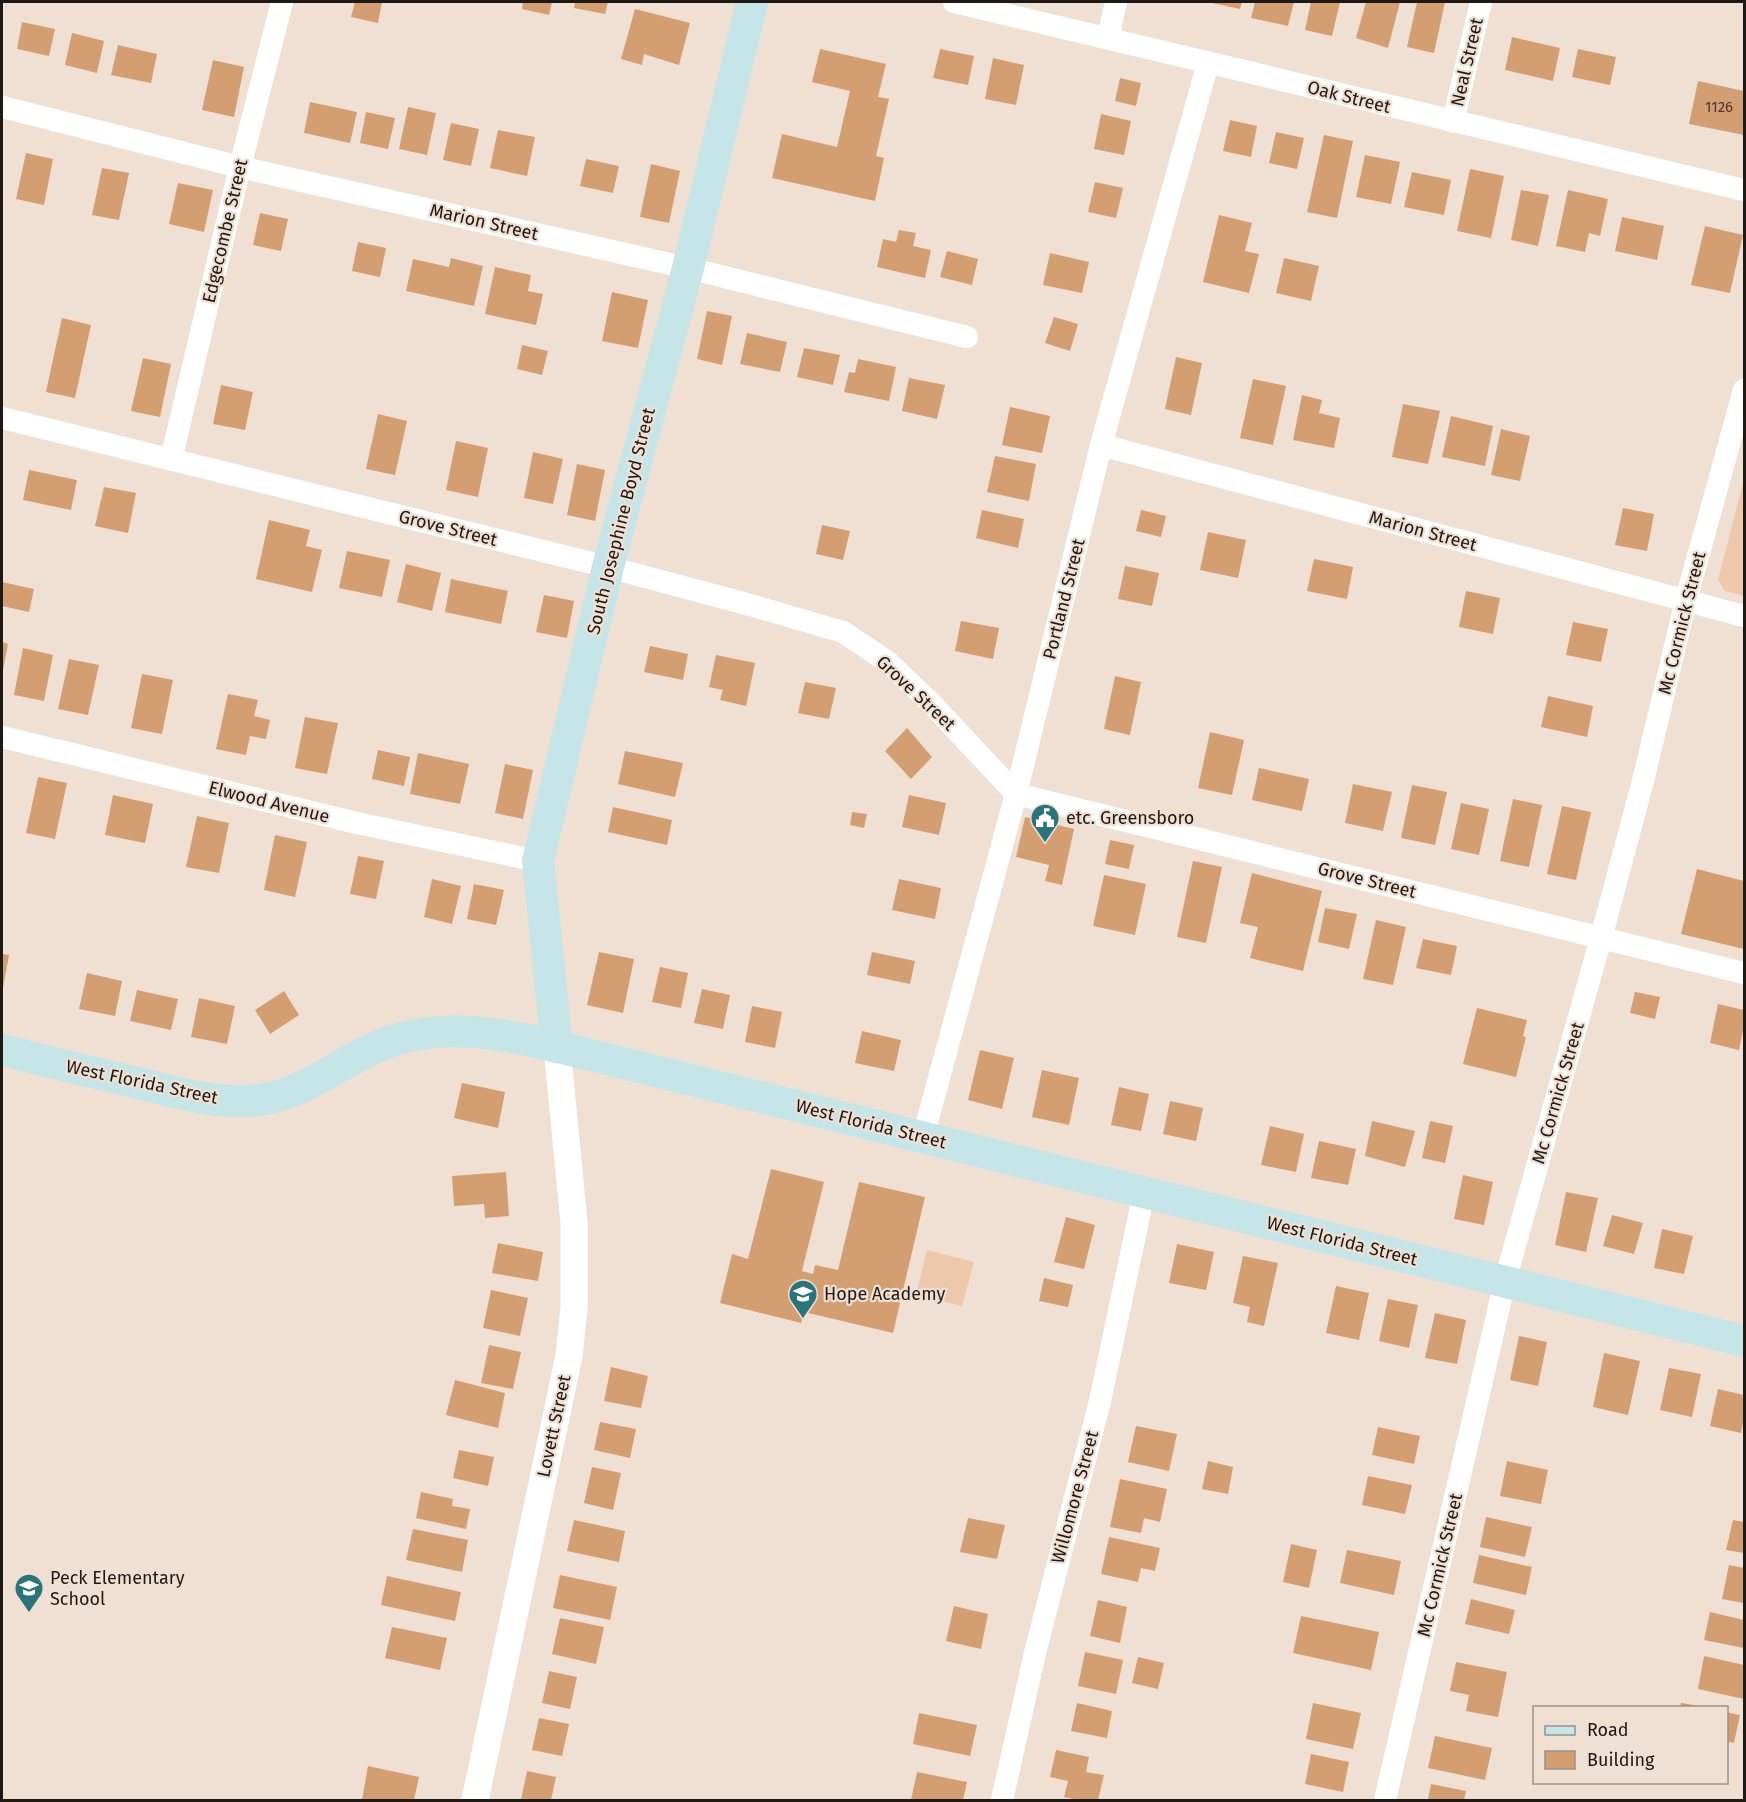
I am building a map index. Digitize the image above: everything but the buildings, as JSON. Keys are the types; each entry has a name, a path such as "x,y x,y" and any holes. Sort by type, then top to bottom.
{"main road":[{"name":"South Josephine Boyd Street","path":"557,1047 538,861 608,567 688,268 752,2"},
{"name":"West Florida Street","path":"2,1050 187,1095 236,1101 261,1100 304,1087 371,1050 408,1035 447,1030 478,1032 557,1047 1744,1341"}],"street":[{"name":"Edgecombe Street","path":"171,460 240,167 282,2"},
{"name":"Oak Street","path":"954,2 1744,190"},
{"path":"1108,39 1116,2"},
{"name":"Neal Street","path":"1454,122 1481,2"},
{"name":"Portland Street","path":"923,1137 1016,794 1101,445 1208,63"},
{"name":"Marion Street","path":"2,107 240,167 688,268 967,337"},
{"name":"Mc Cormick Street","path":"1385,1800 1505,1281 1601,938 1643,781 1686,600 1744,390"},
{"name":"Grove Street","path":"2,418 608,567 843,632 888,662 932,704 1016,794 1744,973"},
{"name":"Marion Street","path":"1101,445 1744,616"},
{"name":"Elwood Avenue","path":"2,736 357,823 538,861"},
{"name":"Lovett Street","path":"475,1800 569,1356 574,1308 574,1223 557,1047"},
{"name":"Willomore Street","path":"1002,1800 1035,1653 1100,1401 1144,1193"}],"shaded area":[{"path":"1744,479 1744,596 1725,591 1718,580"},
{"path":"927,1250 974,1262 962,1306 916,1295"}],"place":[{"name":"etc. Greensboro","path":"1045,844"},
{"name":"Hope Academy","path":"803,1320"},
{"name":"Peck Elementary School","path":"29,1614"}]}
